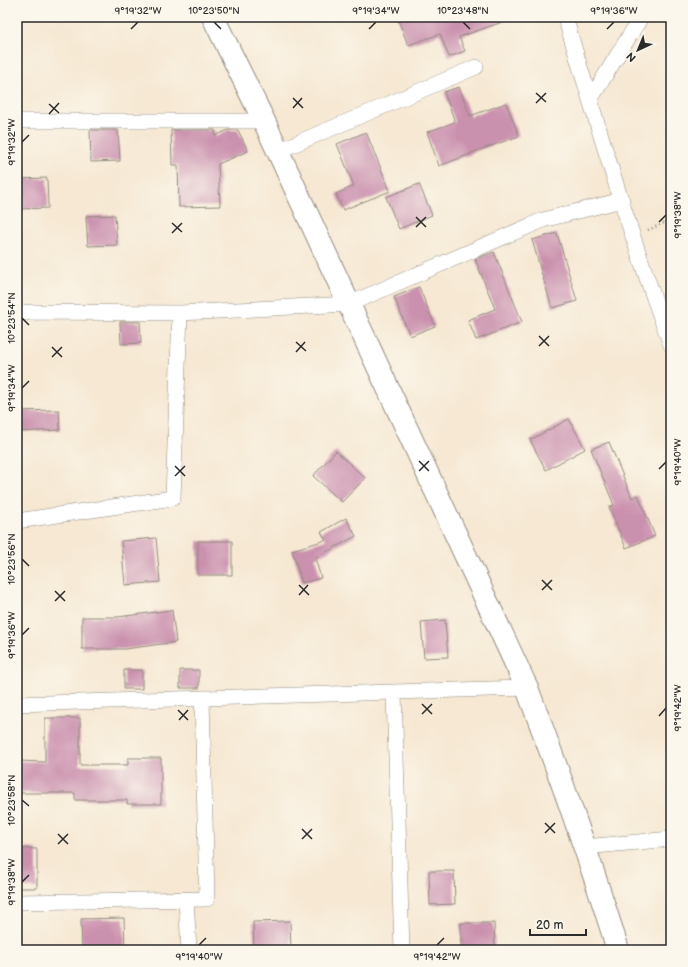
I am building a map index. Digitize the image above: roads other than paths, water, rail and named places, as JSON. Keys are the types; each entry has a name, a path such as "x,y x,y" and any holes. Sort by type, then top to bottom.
{"highway":[{"path":"213,17 264,121 527,688 556,763 618,950"}],"street":[{"path":"565,17 633,236 671,346"},
{"path":"590,100 641,17"},
{"path":"278,151 476,67"},
{"path":"17,121 264,121"},
{"path":"17,313 180,313 349,304 543,220 622,200"},
{"path":"17,521 173,498 180,313"},
{"path":"17,704 527,688"},
{"path":"394,692 402,950"},
{"path":"17,902 207,900 202,698"},
{"path":"584,847 671,840"},
{"path":"186,900 189,950"}]}
